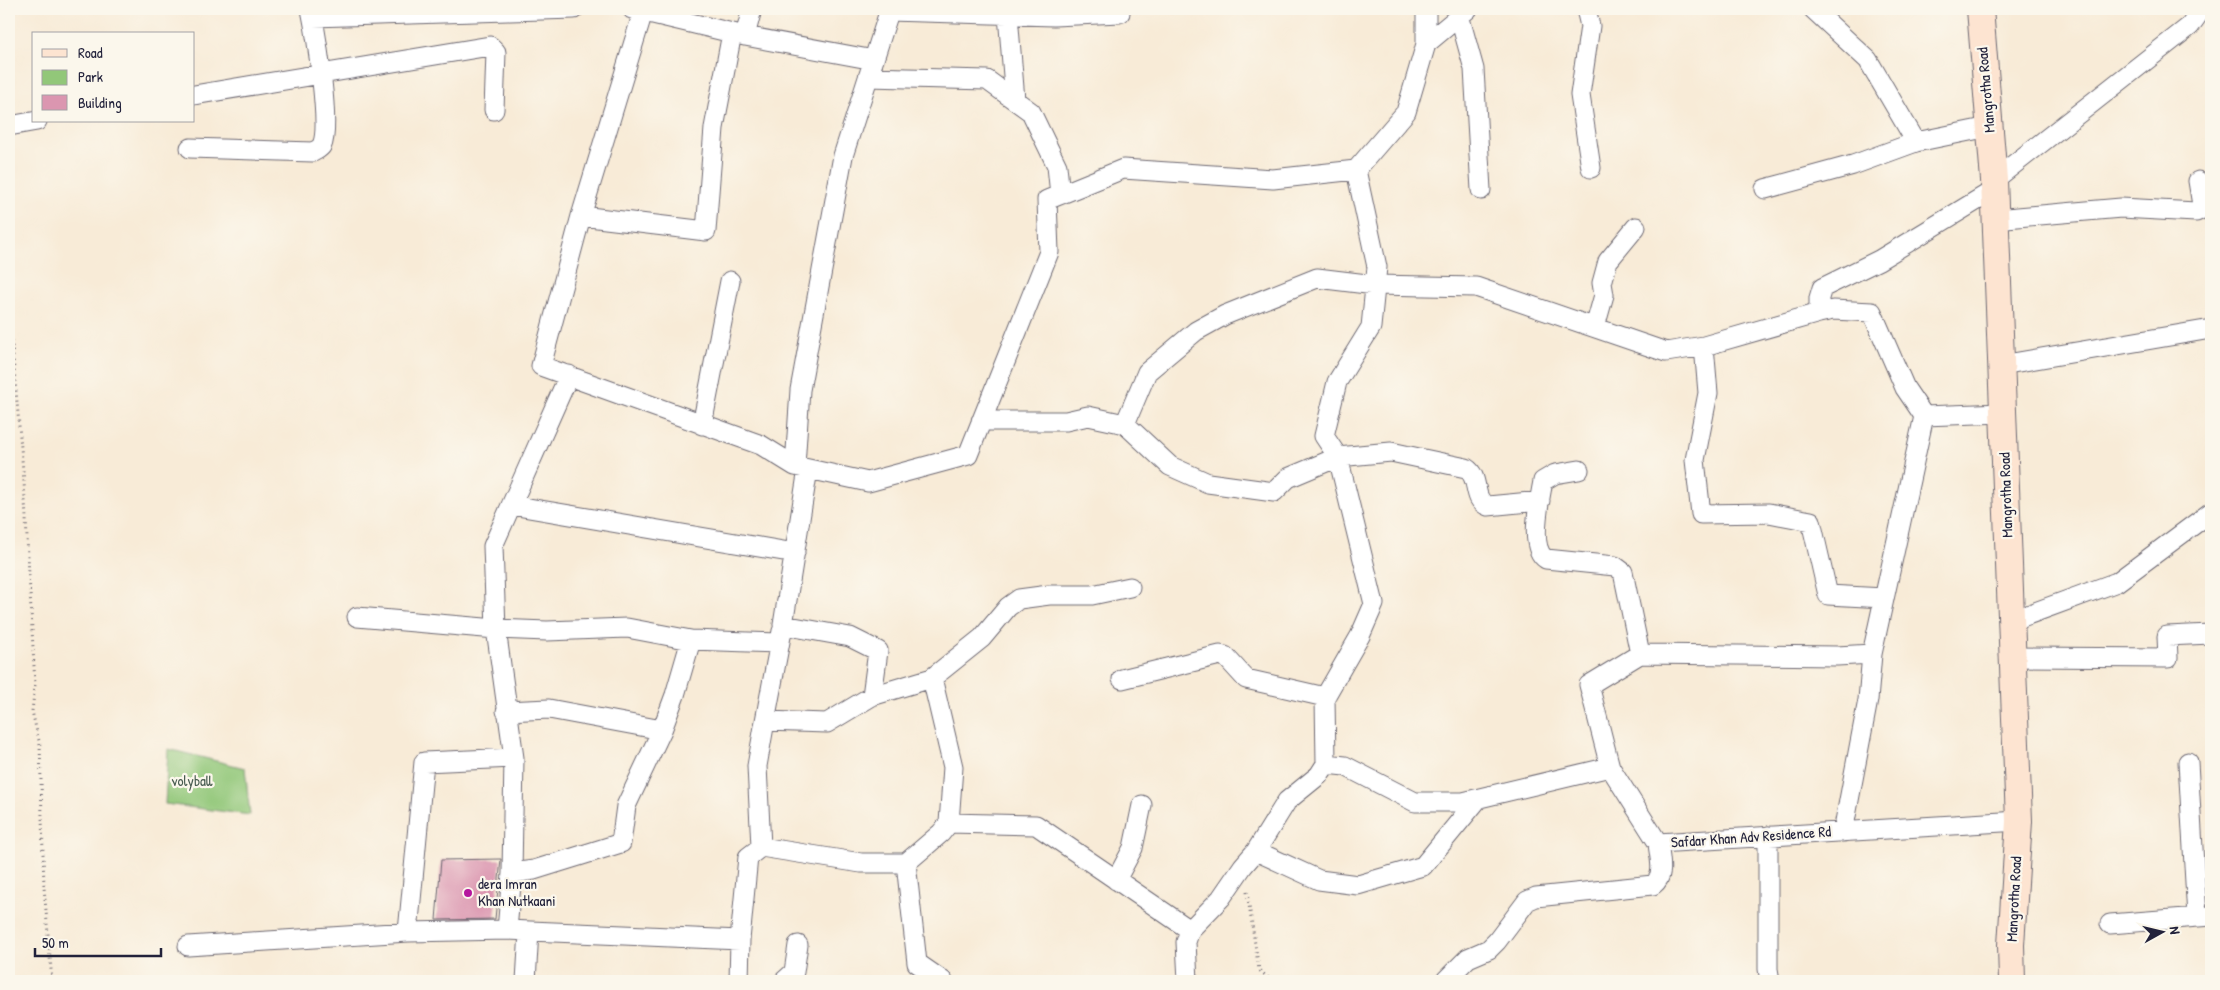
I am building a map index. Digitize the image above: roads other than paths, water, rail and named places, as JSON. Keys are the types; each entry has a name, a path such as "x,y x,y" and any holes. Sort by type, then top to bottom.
{"main road":[{"name":"Mangrotha Road","path":"1980,9 1994,185 2019,821 2011,944 2012,981"}],"street":[{"path":"190,148 313,152 318,149 322,144 325,111 312,13 574,9"},
{"path":"581,216 706,231 714,128 738,34 752,9"},
{"path":"1060,195 1057,166 1031,112 987,80 871,68 637,10 541,366 761,445 802,468 868,482 968,455 1049,252 1047,200 1060,195 1123,169 1273,179 1356,170 1406,112 1426,44 1426,9"},
{"path":"1586,9 1590,26 1580,95 1591,168"},
{"path":"1813,9 1868,60 1916,142"},
{"path":"1819,313 1818,298 1822,288 1879,260 1994,185 2190,26 2202,9"},
{"path":"761,848 757,766 795,553 802,468 800,390 843,156 890,10 1054,16 1120,13"},
{"path":"1426,44 1463,12 1474,69 1481,190"},
{"path":"1008,15 1015,100"},
{"path":"195,95 490,46 496,52 494,110"},
{"path":"9,126 32,122"},
{"path":"1765,189 1853,165 1916,142 1989,127"},
{"path":"1188,981 1186,942 1190,930 1221,898 1243,866 1256,852 1287,801 1319,775 1326,764 1325,698 1360,636 1374,604 1338,457 1324,436 1337,382 1371,327 1377,267 1356,170"},
{"path":"1995,219 2121,208 2196,212 2200,210 2202,204 2198,181"},
{"path":"1595,327 1604,295 1602,283 1608,261 1636,227"},
{"path":"1125,424 1147,372 1196,331 1225,316 1317,278 1375,285 1476,287 1666,352 1704,346 1833,310 1872,312 1905,388 1924,416 1872,654 1868,700 1843,832"},
{"path":"702,425 730,282"},
{"path":"2001,365 2211,330"},
{"path":"1704,346 1708,393 1695,460 1701,514 1769,513 1811,521 1828,595 1884,598"},
{"path":"507,930 512,873 514,758 496,629 493,546 569,375"},
{"path":"1924,416 2003,413"},
{"path":"981,421 1066,422 1088,416 1125,424 1170,466 1208,483 1274,492 1288,478 1338,457 1391,452 1466,468 1475,476 1479,500 1482,504 1488,506 1540,501"},
{"path":"1579,470 1555,474 1543,481 1536,523 1539,551 1541,556 1546,559 1620,568 1640,654 1837,656 1872,654"},
{"path":"511,505 795,553"},
{"path":"2011,621 2117,582 2211,512"},
{"path":"765,721 826,723 872,696 932,678 982,638 1008,607 1019,599 1049,595 1092,595 1130,587"},
{"path":"357,617 496,629 547,631 627,628 691,640 781,634 850,637 878,651 872,696"},
{"path":"2012,657 2168,658 2167,636 2211,634"},
{"path":"512,873 534,870 621,843 626,806 662,730 691,640"},
{"name":"Safdar Khan Adv Residence Rd","path":"1640,654 1590,685 1610,767 1658,843 2019,821"},
{"path":"1122,679 1220,655 1225,656 1246,678 1325,698"},
{"path":"739,981 740,940 748,857 761,848 861,863 906,863 941,833 949,822 953,768 932,678"},
{"path":"506,711 549,709 662,730"},
{"path":"408,932 424,762 514,758"},
{"path":"2110,924 2204,916 2203,888 2188,762"},
{"path":"1326,764 1345,766 1415,802 1463,802 1610,767"},
{"path":"1256,852 1318,880 1358,885 1423,866 1478,799"},
{"path":"1116,880 1133,848 1142,805"},
{"path":"949,822 1036,825 1190,930"},
{"path":"1768,836 1768,969 1770,981"},
{"path":"1446,980 1468,958 1489,948 1527,901 1536,896 1653,884 1661,875 1658,843"},
{"path":"906,863 917,962 943,981"},
{"path":"188,946 408,932 507,930 740,940"},
{"path":"526,981 529,931"},
{"path":"784,981 794,972 798,945"}],"place":[{"name":"dera Imran Khan Nutkaani","path":"468,893"}],"park label":[{"name":"volyball","path":"192,781"}]}
